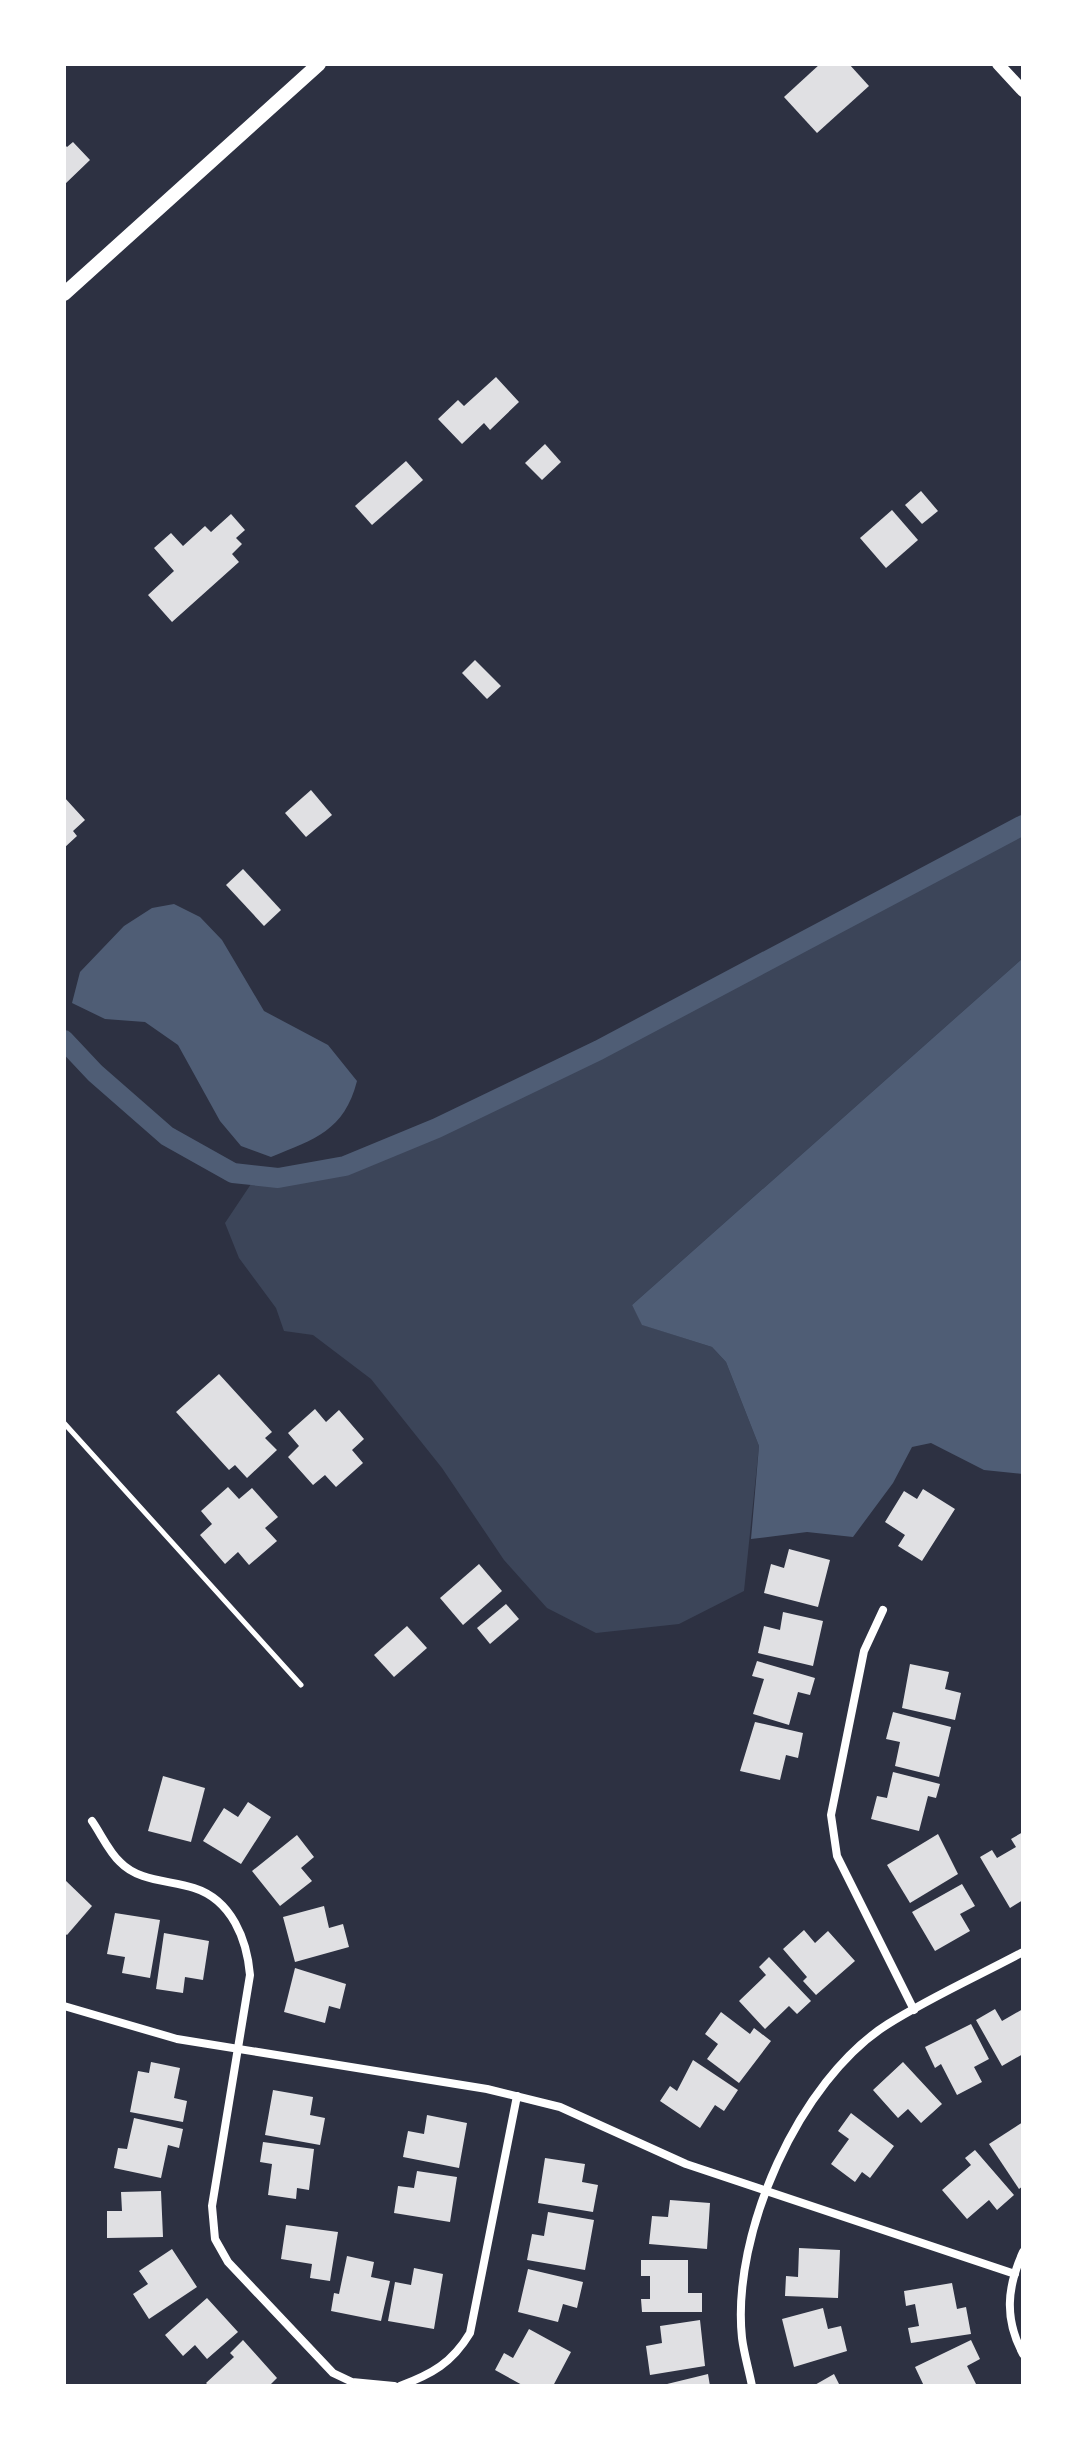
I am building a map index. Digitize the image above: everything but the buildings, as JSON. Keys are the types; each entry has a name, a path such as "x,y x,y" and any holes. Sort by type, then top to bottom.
{"main road":[{"path":"64,294 319,64"}],"street":[{"path":"998,64 1023,91"},
{"path":"883,1610 864,1651 831,1815 837,1856 914,2010"},
{"path":"92,1821 120,1863 141,1876 196,1888 217,1900 233,1919 248,1946 250,1975 212,2206 215,2239 228,2262 333,2373 352,2382 397,2386 438,2371 459,2351 470,2333 517,2096"},
{"path":"752,2386 742,2337 744,2282 754,2225 781,2155 819,2093 843,2063 887,2024 1023,1952"},
{"path":"64,2006 177,2039 517,2096 560,2107 686,2164 1015,2274"},
{"path":"1023,2252 1008,2298 1011,2333 1023,2354"}],"lane":[{"path":"64,1423 301,1685"}],"shaded area":[{"path":"1023,826 1023,958 632,1305 643,1325 712,1347 726,1362 759,1446 744,1591 679,1624 596,1633 547,1608 504,1560 442,1468 371,1379 313,1335 284,1331 276,1308 239,1258 225,1223 251,1184 382,1161 681,1012"},
{"path":"174,904 200,917 222,940 264,1011 328,1045 357,1081 344,1111 326,1131 271,1157 241,1146 220,1121 178,1045 145,1022 105,1019 72,1003 80,972 124,926 152,908"},
{"path":"1023,958 1023,1474 984,1470 931,1443 912,1447 893,1483 853,1537 807,1532 751,1539 759,1446 726,1362 712,1347 642,1325 632,1305"}],"waterway":[{"path":"64,1040 95,1073 167,1136 233,1173 278,1178 345,1166 437,1128 599,1050 1023,825"}]}
